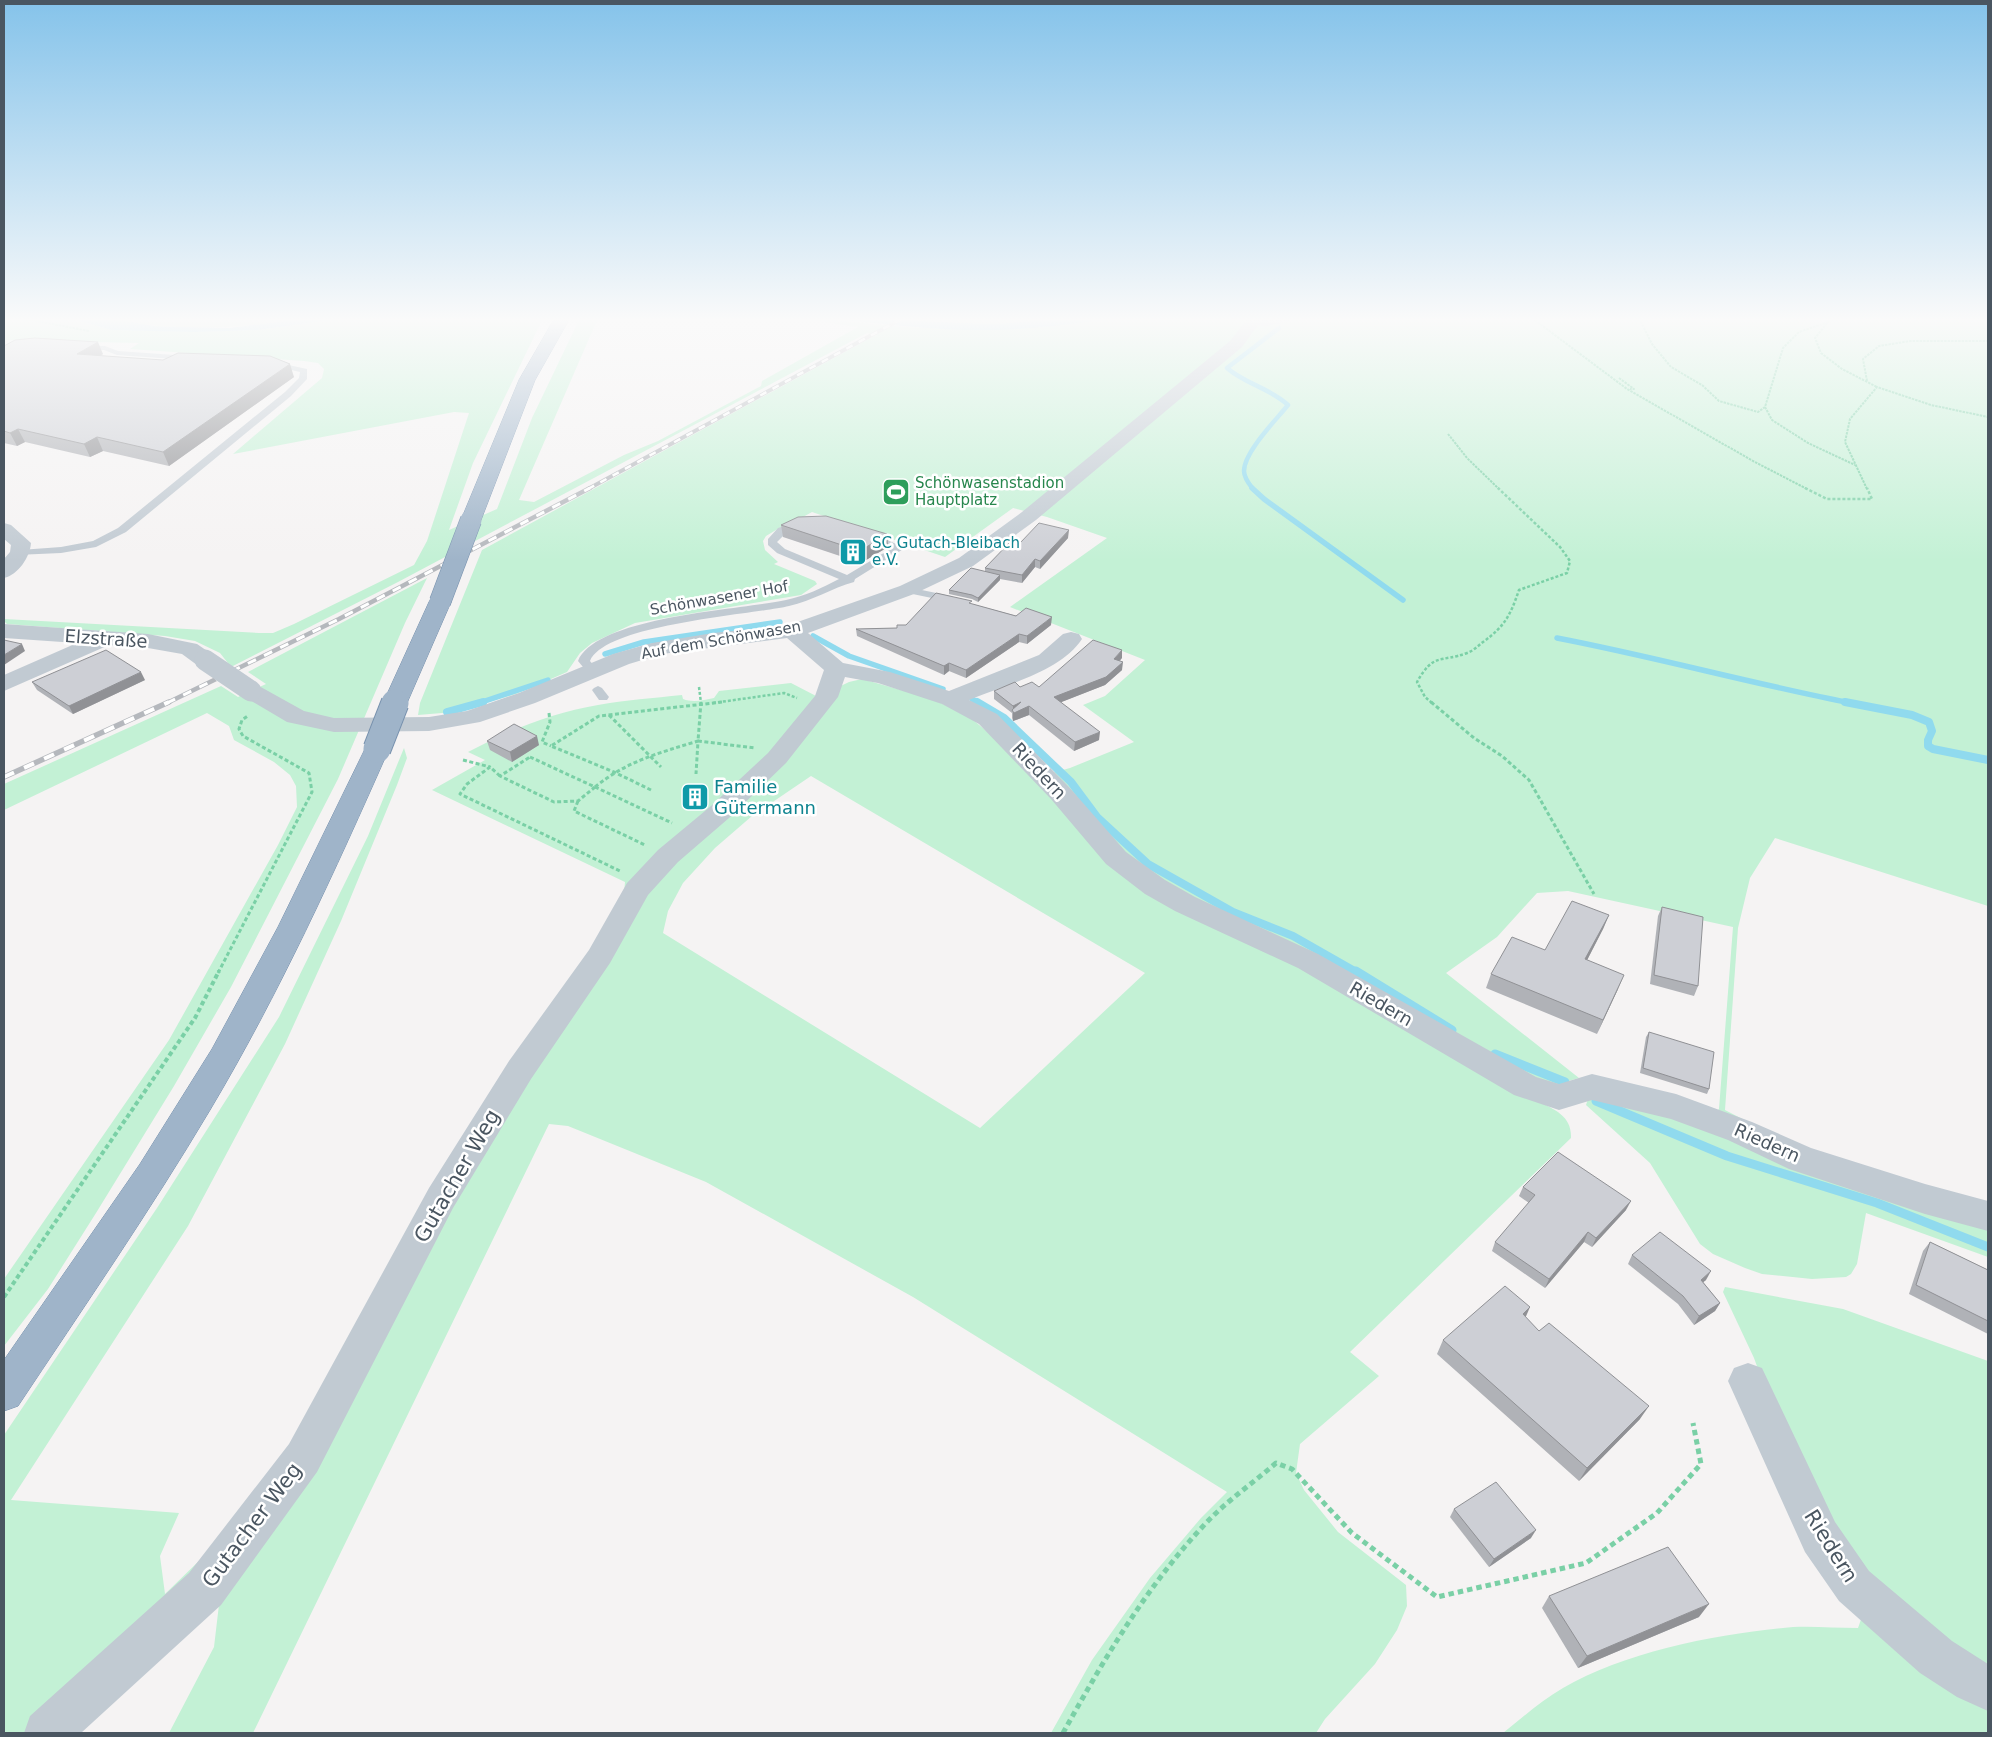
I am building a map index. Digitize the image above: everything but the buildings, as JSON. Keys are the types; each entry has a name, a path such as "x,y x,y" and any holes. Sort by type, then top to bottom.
{"highway":[{"path":"4,1393 119,1226 200,1099 254,1003 344,821 377,749 395,703 440,602 520,399"}],"street":[{"name":"Auf dem Schönwasen","path":"205,660 251,691 296,717 334,725 428,724 471,717 527,698 597,686 621,659 660,648 792,631 907,590 966,562 1022,521 1169,399"},
{"path":"4,529 21,543 20,553 4,572"},
{"name":"Elzstraße","path":"4,631 148,641 189,649 205,660"},
{"path":"792,631 836,669"},
{"path":"4,684 104,639"},
{"path":"950,699 1047,660 1071,639"},
{"name":"Riedern","path":"836,669 882,677 950,699 988,719 1060,793 1116,858 1155,887 1185,904 1308,961 1525,1086 1559,1097 1592,1087 1676,1107 1732,1128 1801,1159 1925,1199 1988,1216"},
{"name":"Gutacher Weg","path":"47,1733 205,1589 303,1458 441,1198 520,1070 600,956 637,890 674,841 720,812 777,758 826,697 836,669"},
{"name":"Riedern","path":"1748,1382 1820,1537 1854,1586 1936,1657 1973,1681 1988,1688"}],"lane":[{"path":"20,553 61,550 96,544 122,530 282,399"},
{"name":"Schönwasener Hof","path":"812,523 794,525 776,534 772,539 772,543 781,552 850,580"},
{"name":"Schönwasener Hof","path":"597,686 584,661 585,656 591,650 619,636 651,624 789,602 850,580 900,548 893,543 859,532"},
{"path":"907,590 963,602"}],"path":[{"path":"1644,399 1827,499 1872,500 1845,442 1850,419 1867,399"},
{"path":"1717,399 1758,412 1765,407 1767,399"},
{"path":"1908,399 1943,409 1988,417"},
{"path":"1765,407 1772,420 1808,443 1855,465"},
{"path":"1448,434 1467,458 1560,547 1570,561 1567,573 1519,590 1512,610 1500,630 1468,653 1445,657 1426,666 1417,682 1425,697 1474,738 1502,756 1529,780 1594,894"},
{"path":"696,774 701,705 699,687"},
{"path":"551,746 598,716 609,714 701,705 784,693 802,701"},
{"path":"4,1297 195,1018 312,792 309,773 243,736 239,730 242,720 271,702"},
{"path":"549,712 550,722 542,742 614,772 651,790"},
{"path":"609,714 662,767"},
{"path":"674,841 574,811 578,801 614,772 651,755 698,741 757,748 752,756"},
{"path":"500,776 530,757 595,787 674,841"},
{"path":"463,760 490,767 500,776 554,802 578,801"},
{"path":"490,767 466,784 460,794 621,871"},
{"path":"1062,1733 1101,1664 1157,1582 1207,1522 1276,1463 1292,1469 1352,1533 1436,1597 1586,1564 1657,1513 1701,1464 1693,1423"}],"green space":[{"path":"297,399 504,399 473,463 449,530 497,509 541,399 563,399 519,500 534,502 624,455 658,441 737,399 743,399 398,582 231,667 220,653 195,641 165,636 7,624 4,621 4,619 259,633 273,633 294,624 414,565 427,541 469,413 454,412 233,454"},
{"path":"759,399 1988,399 1988,906 1775,838 1750,878 1738,928 1725,1110 1783,1140 1965,1203 1988,1208 1988,1257 1866,1213 1857,1264 1851,1274 1846,1277 1812,1279 1762,1274 1713,1254 1700,1244 1650,1163 1586,1105 1588,1099 1707,1122 1719,1109 1733,927 1568,891 1537,893 1497,937 1446,973 1579,1078 1554,1085 1538,1101 1556,1111 1565,1119 1571,1130 1571,1138 1350,1352 1379,1376 1300,1444 1296,1473 1304,1490 1338,1532 1406,1585 1407,1606 1397,1630 1375,1664 1325,1719 1316,1733 1051,1733 1092,1660 1150,1578 1201,1518 1227,1492 913,1297 706,1182 568,1126 549,1124 253,1733 169,1733 214,1647 220,1596 122,1684 74,1733 4,1733 4,1435 157,1208 279,1017 368,836 404,748 407,758 397,785 341,921 285,1044 188,1226 11,1500 179,1513 160,1556 165,1594 243,1518 281,1461 588,958 624,894 625,882 432,790 485,760 468,752 499,736 531,723 581,708 629,700 682,695 683,699 698,701 714,698 719,691 791,683 818,697 849,682 862,679 933,699 972,719 990,734 1033,778 1070,768 1134,742 1083,705 1105,696 1145,660 1010,607 1107,538 1047,517 1013,508 945,557 812,512 794,522 791,521 766,536 763,541 765,550 778,562 774,564 815,581 817,584 801,595 635,623 592,643 580,653 567,672 516,694 454,712 418,715 420,703 482,550","holes":["811,776 1145,973 980,1128 663,933 668,911 683,883 715,848 752,816"]},
{"path":"427,578 405,623 338,779 231,987 174,1086 48,1289 4,1346 4,1279 169,1040 278,845 297,807 296,786 290,775 274,762 234,740 229,726 207,713 4,810 4,784 221,686 238,697 266,684 248,672"},
{"path":"1725,1287 1843,1309 1988,1361 1988,1733 1503,1733 1563,1688 1588,1675 1644,1654 1705,1639 1765,1630 1793,1627 1858,1628 1864,1611 1766,1391 1754,1358 1723,1292"}],"waterway":[{"path":"1253,489 1245,476 1245,463 1269,427 1288,405 1281,399"},
{"path":"1253,489 1264,499 1403,600"},
{"path":"605,654 644,642 780,622"},
{"path":"813,636 849,656 943,689"},
{"path":"1557,638 1851,703"},
{"path":"479,703 548,680"},
{"path":"972,699 979,703"},
{"path":"447,712 483,702"},
{"path":"977,702 1004,718 1071,782 1097,817 1148,864 1233,912 1293,936 1358,973"},
{"path":"1845,702 1912,715 1929,722 1932,731 1928,740 1928,746 1933,749 1988,760"},
{"path":"1356,971 1452,1030"},
{"path":"1495,1054 1565,1082"},
{"path":"1596,1101 1727,1156 1877,1203 1988,1247"}],"railway":[{"path":"588,489 754,399"},
{"path":"167,703 339,619 590,488"},
{"path":"4,777 169,702"}],"place":[{"name":"Schönwasenstadion Hauptplatz","path":"896,492"},
{"name":"SC Gutach-Bleibach e.V.","path":"853,552"},
{"name":"Familie Gütermann","path":"695,797"}]}
